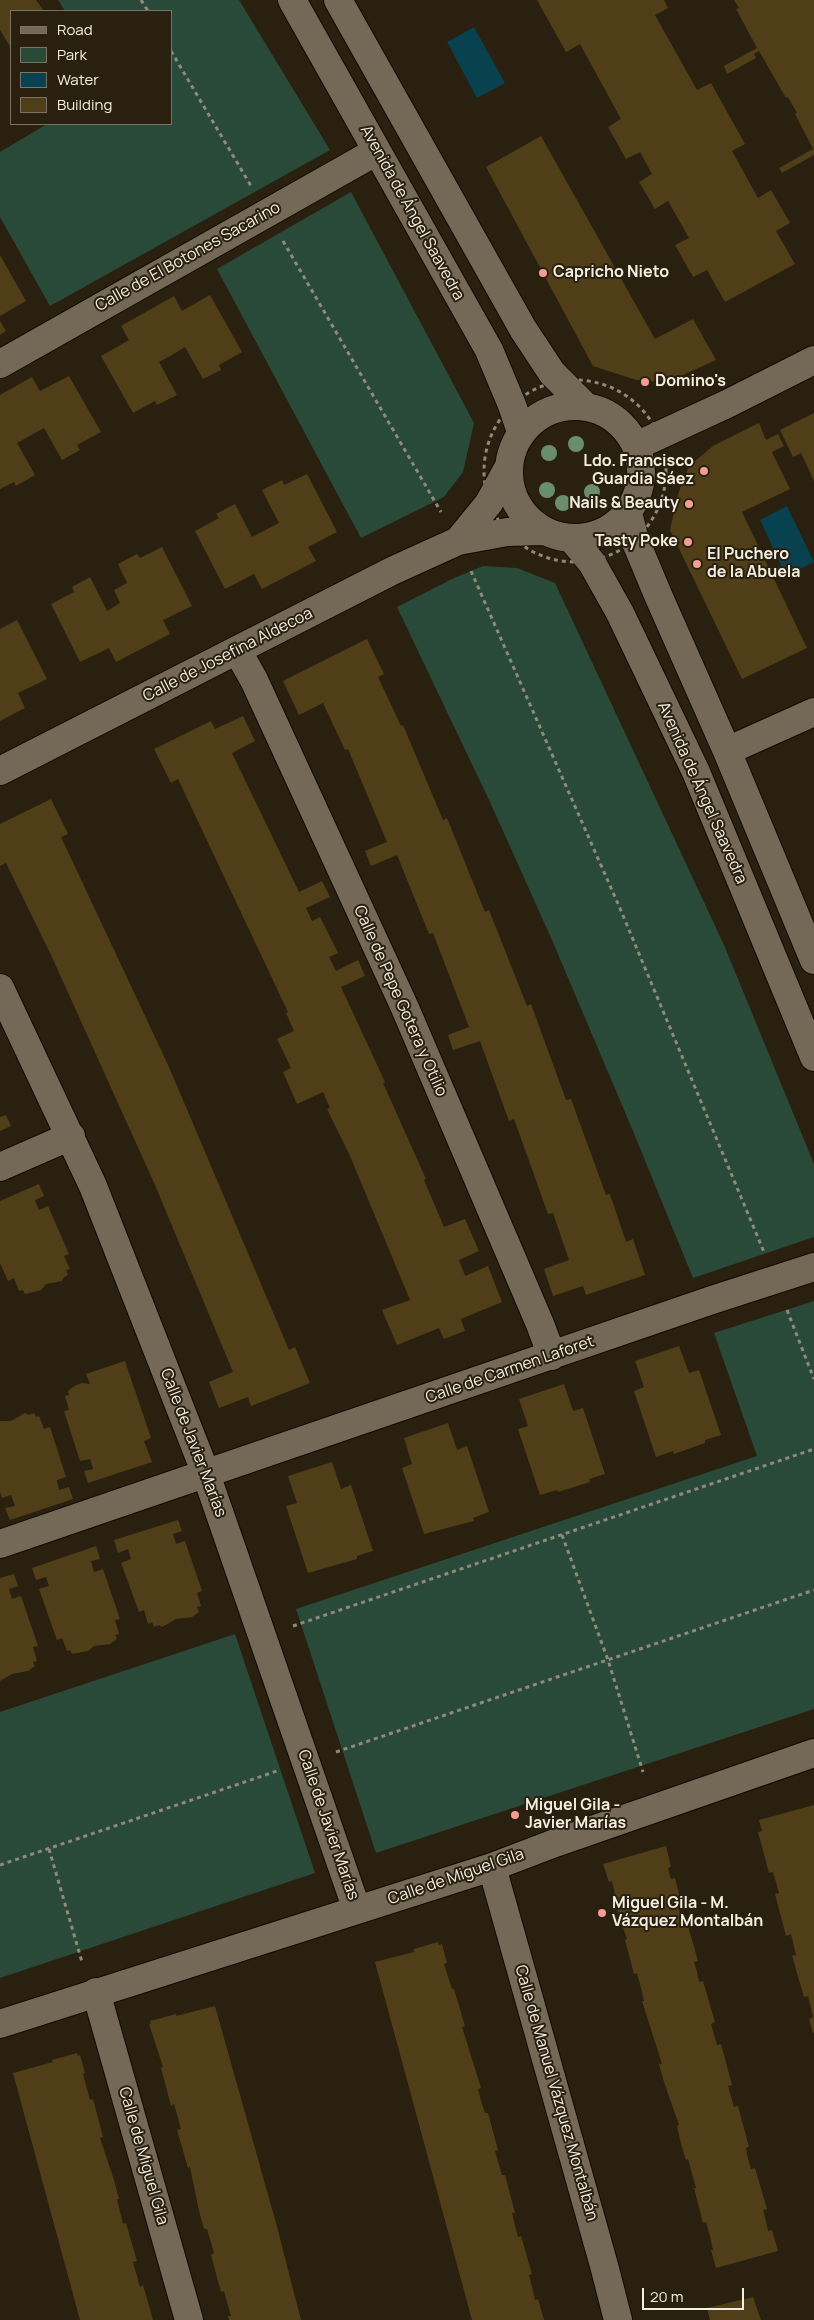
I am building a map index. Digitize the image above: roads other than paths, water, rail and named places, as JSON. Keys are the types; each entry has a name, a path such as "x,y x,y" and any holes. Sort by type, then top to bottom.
{"street":[{"name":"Avenida de Ángel Saavedra","path":"292,0 489,350 521,432"},
{"path":"338,0 523,329 552,373 585,406"},
{"name":"Calle de El Botones Sacarino","path":"0,364 377,151"},
{"path":"648,440 727,404 814,360"},
{"path":"567,406 585,406 607,413 624,427 648,440 638,493 628,514 612,528 593,536 572,539 543,531 524,515 511,493 508,468 512,449 521,432 534,419 549,410 567,406"},
{"name":"Calle de Josefina Aldecoa","path":"458,541 489,503 508,468"},
{"path":"628,514 635,540 727,751 814,960"},
{"name":"Calle de Josefina Aldecoa","path":"0,771 237,650 458,541 507,532 543,531"},
{"name":"Avenida de Ángel Saavedra","path":"572,539 591,562 620,613 696,772 814,1057"},
{"name":"Calle de Pepe Gotera y Otilio","path":"237,650 254,680 404,1008 552,1356"},
{"path":"727,751 814,712"},
{"name":"Calle de Javier Marías","path":"0,988 93,1186 206,1474 357,1910"},
{"path":"0,1167 71,1136"},
{"name":"Calle de Carmen Laforet","path":"0,1544 712,1300 814,1268"},
{"name":"Calle de Miguel Gila","path":"0,2024 492,1867 555,1842 814,1753"},
{"name":"Calle de Manuel Vázquez Montalbán","path":"492,1867 603,2260 618,2320"},
{"name":"Calle de Miguel Gila","path":"96,1992 190,2320"}],"water":[{"path":"474,27 505,83 477,98 447,42"},
{"path":"787,506 814,562 786,576 760,520"}],"place":[{"name":"Capricho Nieto","path":"543,273"},
{"name":"Domino's","path":"645,382"},
{"name":"Ldo. Francisco Guardia Sáez","path":"704,471"},
{"name":"Nails & Beauty","path":"689,504"},
{"name":"Tasty Poke","path":"688,542"},
{"name":"El Puchero de la Abuela","path":"697,564"},
{"name":"Miguel Gila - Javier Marías","path":"515,1815"},
{"name":"Miguel Gila - M. Vázquez Montalbán","path":"602,1913"}]}
